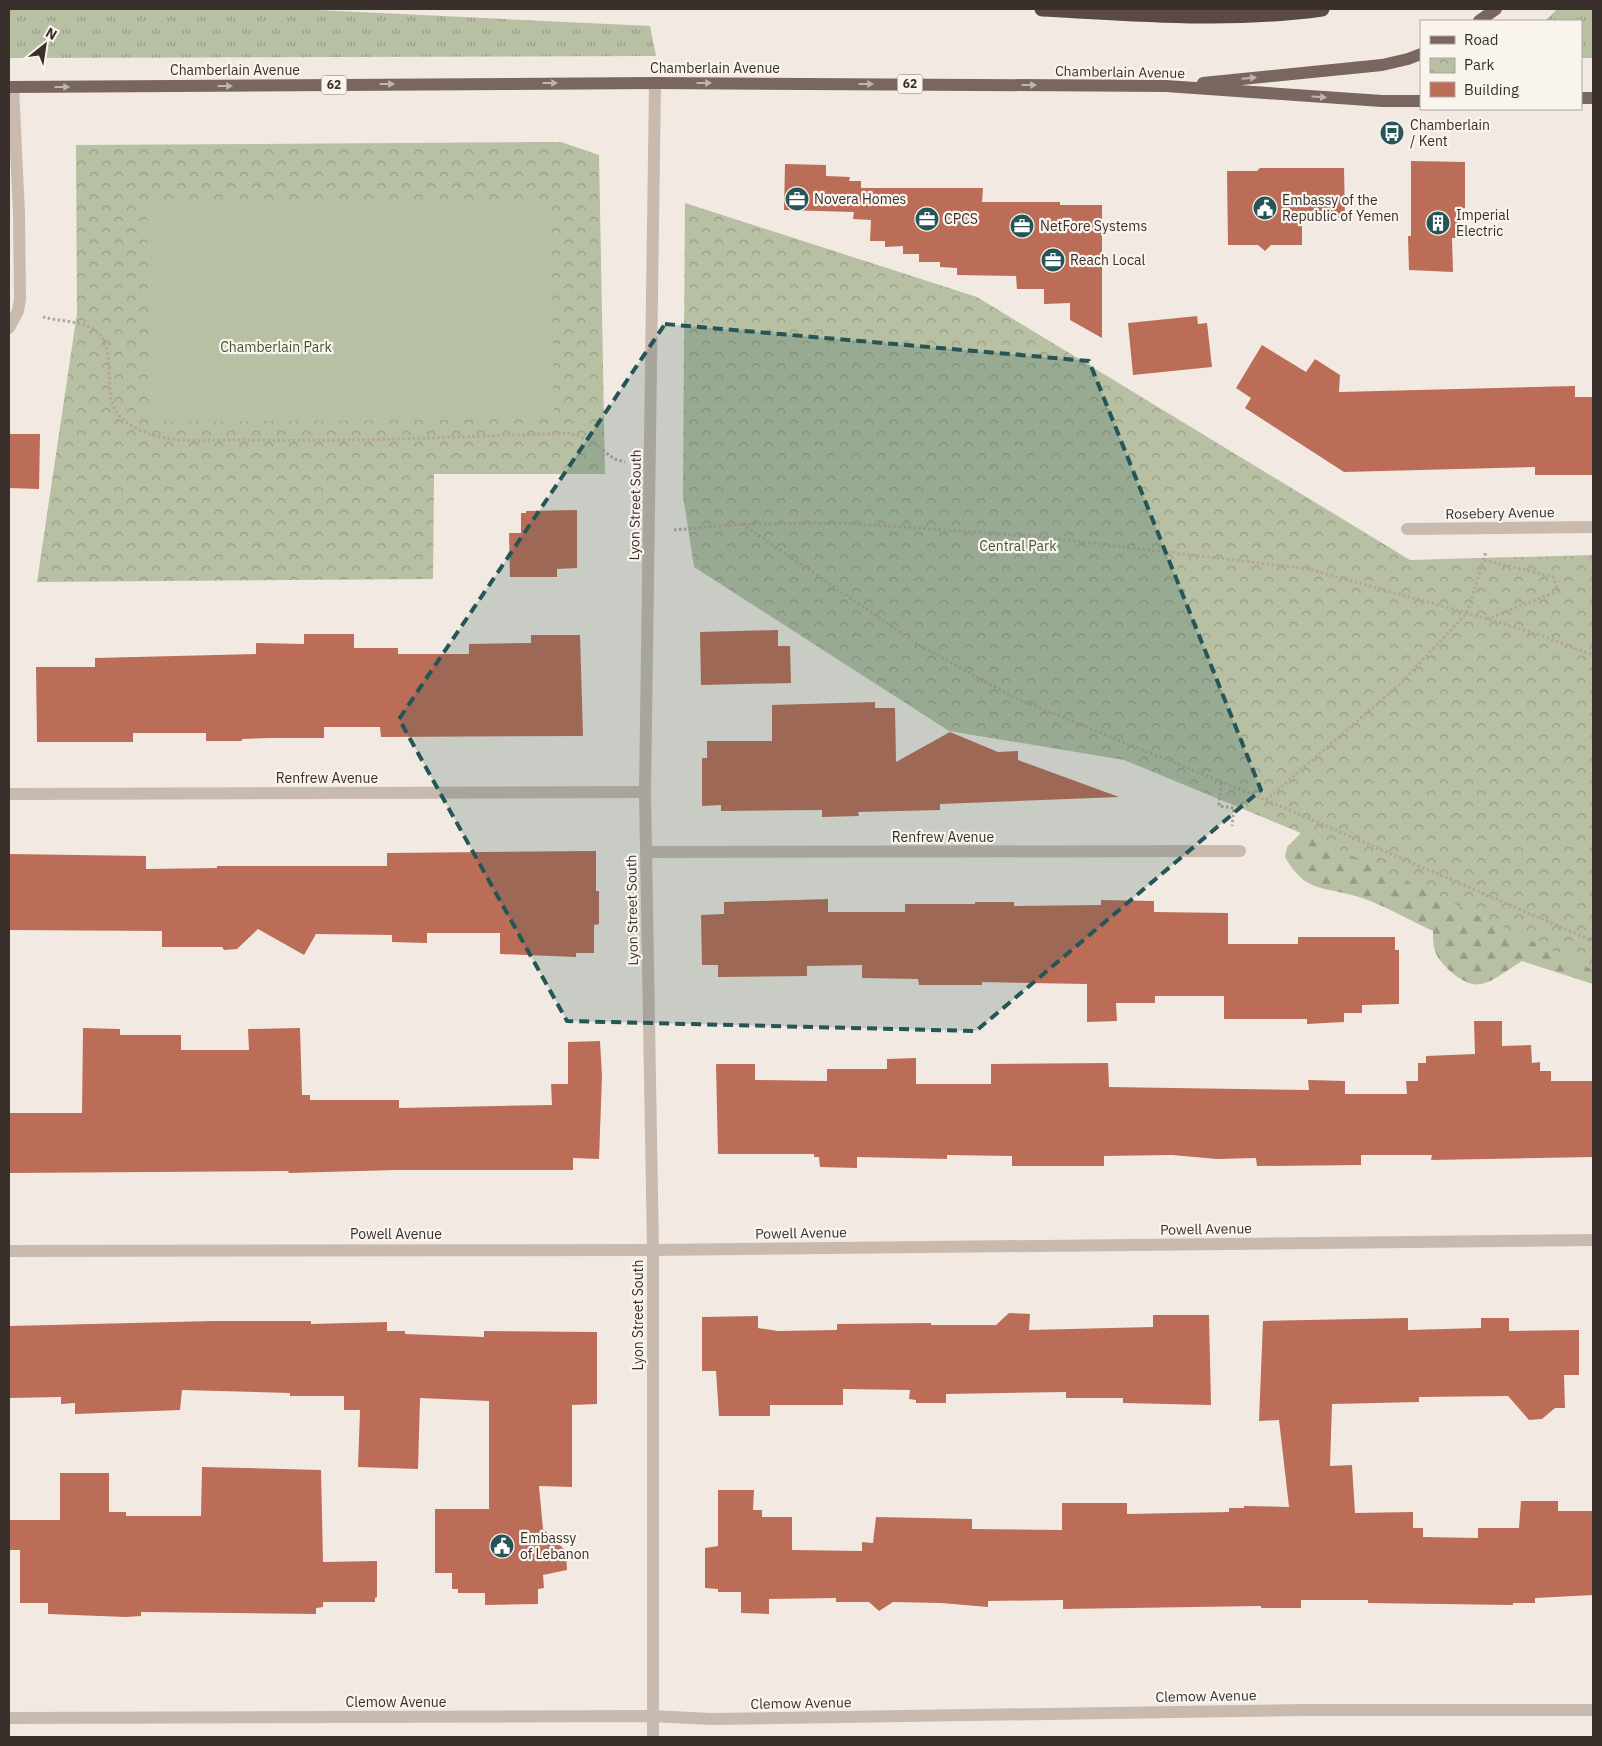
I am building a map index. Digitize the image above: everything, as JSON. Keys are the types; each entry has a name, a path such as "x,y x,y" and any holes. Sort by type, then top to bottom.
{"highway":[{"path":"1042,9 1224,16 1278,15 1322,9"}],"main road":[{"path":"1480,20 1496,9"},
{"path":"1166,86 1382,65 1420,54"},
{"name":"Chamberlain Avenue","path":"11,87 655,82 1166,86 1382,101 1420,100"}],"street":[{"name":"Lyon Street South","path":"652,1737 653,1250 645,792 655,82"},
{"path":"9,328 18,311 20,299 19,213 11,87"},
{"name":"Rosebery Avenue","path":"1407,529 1593,527"},
{"name":"Renfrew Avenue","path":"9,794 645,792"},
{"name":"Renfrew Avenue","path":"646,852 1240,851"},
{"name":"Powell Avenue","path":"9,1251 653,1250 1593,1240"},
{"name":"Clemow Avenue","path":"9,1718 652,1716 711,1719 1330,1709 1593,1710"}],"path":[{"path":"18,311 82,325 95,330 103,340 110,367 111,401 118,415 137,429 172,439 306,441 569,433 590,440 614,459 650,467"},
{"path":"649,532 742,524 844,523 1032,536 1299,568 1467,613 1537,634 1593,655"},
{"path":"742,524 919,645 1015,698 1266,800 1593,941"},
{"path":"1266,800 1401,683 1467,613 1484,560 1553,577 1558,590 1486,620"},
{"path":"1221,783 1219,806 1234,808 1232,827"}],"highlighted area":[{"path":"665,324 1089,361 1261,790 976,1031 567,1021 399,719"}],"green space":[{"path":"9,9 297,9 650,26 656,56 9,58"},
{"path":"1557,9 1593,9 1593,58 1582,58 1582,20 1546,20"},
{"name":"Chamberlain Park","path":"561,142 599,155 605,474 434,474 433,579 37,582 77,313 76,145"},
{"path":"551,201 554,419 150,422 147,205"},
{"name":"Central Park","path":"685,203 977,297 1410,560 1593,555 1593,970 1325,843 1124,760 949,731 694,567 683,496"},
{"path":"1305,829 1593,927 1593,984 1522,961 1497,977 1481,984 1461,979 1448,969 1438,957 1434,946 1433,931 1368,900 1317,887 1300,877 1285,857 1287,847"}],"building":[{"name":"Imperial Electric","path":"1411,161 1465,162 1465,208 1458,209 1457,238 1452,238 1453,272 1409,270 1408,236 1411,236"},
{"path":"785,164 826,165 826,176 850,177 849,181 861,181 861,188 983,188 982,202 1060,202 1060,205 1102,205 1102,338 1070,320 1070,303 1044,304 1044,289 1017,289 1016,276 957,275 957,268 940,267 940,262 919,262 919,254 903,254 903,246 885,247 885,241 870,241 871,220 853,219 854,212 784,210"},
{"name":"Embassy of the Republic of Yemen","path":"1260,168 1344,168 1345,218 1302,218 1302,245 1271,245 1265,251 1258,245 1228,245 1227,171 1257,171"},
{"path":"1197,316 1198,324 1207,323 1212,367 1133,375 1128,323"},
{"path":"1262,345 1306,372 1315,359 1340,375 1339,392 1575,386 1575,397 1593,397 1593,475 1535,475 1535,467 1344,472 1245,408 1251,398 1236,388"},
{"path":"9,434 40,434 39,489 9,488"},
{"path":"577,510 577,568 557,569 557,577 510,577 509,533 521,533 521,513 526,513 526,511"},
{"path":"778,630 778,646 790,646 791,683 701,685 700,632"},
{"path":"304,634 354,634 354,648 398,648 398,654 469,654 469,644 531,643 531,635 580,635 583,736 381,737 380,727 324,727 324,738 206,741 206,733 133,733 133,742 37,742 36,667 95,667 95,658 256,654 256,643 304,644"},
{"path":"875,702 875,708 895,708 896,762 950,732 998,752 1018,751 1018,760 1119,797 940,804 940,810 858,812 859,816 822,817 822,810 721,811 721,805 702,806 702,758 707,758 707,741 772,741 772,705"},
{"path":"596,851 596,891 599,891 599,924 594,925 594,953 576,953 576,957 500,954 500,933 427,933 427,943 392,942 392,935 316,934 304,955 258,929 237,949 224,950 222,947 162,947 162,931 9,930 9,854 146,856 146,869 217,868 217,866 387,866 387,853"},
{"path":"828,899 828,912 905,912 905,904 1014,902 1014,906 1101,905 1101,900 1154,901 1154,912 1228,913 1228,944 1298,944 1298,937 1395,937 1395,950 1399,950 1399,1004 1362,1005 1362,1013 1344,1013 1344,1022 1307,1024 1307,1019 1224,1019 1224,996 1155,996 1155,1003 1116,1003 1117,1021 1087,1022 1087,984 982,982 982,985 919,985 918,979 862,978 862,965 807,966 807,976 718,977 718,965 702,965 701,915 724,914 724,902"},
{"path":"1474,1021 1502,1021 1502,1046 1531,1045 1532,1063 1540,1062 1540,1071 1551,1071 1551,1081 1593,1081 1593,1157 1431,1160 1432,1155 1361,1155 1361,1165 1257,1166 1256,1158 1217,1159 1172,1155 1104,1156 1104,1166 1012,1166 1012,1156 947,1155 947,1159 857,1157 857,1168 820,1167 819,1157 814,1157 814,1154 718,1154 716,1064 755,1064 755,1080 827,1081 827,1069 887,1069 887,1059 916,1058 916,1084 991,1084 991,1064 1108,1063 1109,1087 1309,1090 1308,1080 1345,1081 1345,1094 1407,1094 1406,1081 1418,1081 1418,1063 1426,1063 1426,1056 1475,1054"},
{"path":"83,1028 120,1029 120,1035 181,1035 181,1050 249,1050 248,1029 300,1028 302,1095 310,1095 310,1100 399,1100 399,1108 552,1105 551,1084 568,1084 568,1042 600,1041 602,1076 599,1159 573,1158 573,1170 9,1173 9,1113 82,1113"},
{"path":"1009,1313 1030,1314 1029,1330 1153,1327 1153,1315 1209,1315 1211,1405 1123,1403 1123,1398 1066,1398 1066,1392 946,1394 946,1403 916,1403 916,1400 909,1399 910,1390 843,1389 843,1405 770,1405 770,1416 719,1416 716,1371 702,1371 702,1317 758,1316 758,1328 778,1331 837,1330 837,1324 931,1323 931,1325 996,1325"},
{"path":"1408,1318 1408,1330 1481,1328 1481,1318 1509,1318 1509,1331 1579,1330 1579,1375 1564,1375 1565,1408 1555,1408 1542,1419 1529,1420 1508,1396 1419,1397 1419,1402 1332,1404 1330,1466 1352,1465 1355,1513 1413,1512 1413,1528 1423,1528 1423,1537 1478,1538 1478,1528 1519,1528 1521,1501 1558,1501 1558,1511 1593,1511 1593,1595 1535,1598 1535,1603 1513,1603 1513,1605 1368,1603 1368,1600 1301,1600 1301,1608 1261,1608 1261,1606 1063,1609 1063,1600 988,1601 988,1607 941,1603 893,1602 879,1611 869,1602 836,1602 836,1598 769,1599 769,1614 741,1613 741,1592 718,1592 718,1589 705,1588 705,1548 718,1546 718,1490 754,1490 753,1510 762,1510 762,1517 792,1517 792,1550 862,1551 862,1542 873,1543 876,1517 972,1519 972,1529 1062,1530 1062,1503 1127,1503 1127,1514 1229,1512 1229,1508 1244,1508 1244,1506 1289,1507 1279,1420 1259,1421 1263,1321"},
{"path":"214,1321 311,1321 311,1324 387,1322 387,1331 405,1331 405,1334 484,1337 484,1331 597,1332 597,1404 572,1405 572,1487 539,1486 543,1529 566,1551 567,1570 543,1575 544,1588 538,1589 538,1604 485,1605 485,1593 458,1593 458,1589 452,1589 452,1573 435,1573 435,1509 489,1509 489,1401 420,1398 418,1469 358,1467 360,1410 344,1410 344,1396 290,1396 290,1393 182,1390 180,1410 75,1414 75,1403 61,1404 61,1397 9,1398 9,1326"},
{"path":"202,1467 321,1470 323,1562 377,1561 377,1597 375,1602 323,1602 323,1607 316,1608 316,1614 141,1612 141,1616 126,1617 48,1614 48,1603 20,1603 20,1550 9,1550 9,1520 60,1520 60,1473 109,1473 109,1512 126,1512 126,1516 201,1516"}],"place":[{"name":"Chamberlain / Kent","path":"1392,133"},
{"name":"Novera Homes","path":"797,199"},
{"name":"Embassy of the Republic of Yemen","path":"1265,208"},
{"name":"CPCS","path":"927,219"},
{"name":"Imperial Electric","path":"1438,223"},
{"name":"NetFore Systems","path":"1022,226"},
{"name":"Reach Local","path":"1053,260"},
{"name":"Embassy of Lebanon","path":"502,1546"}]}
